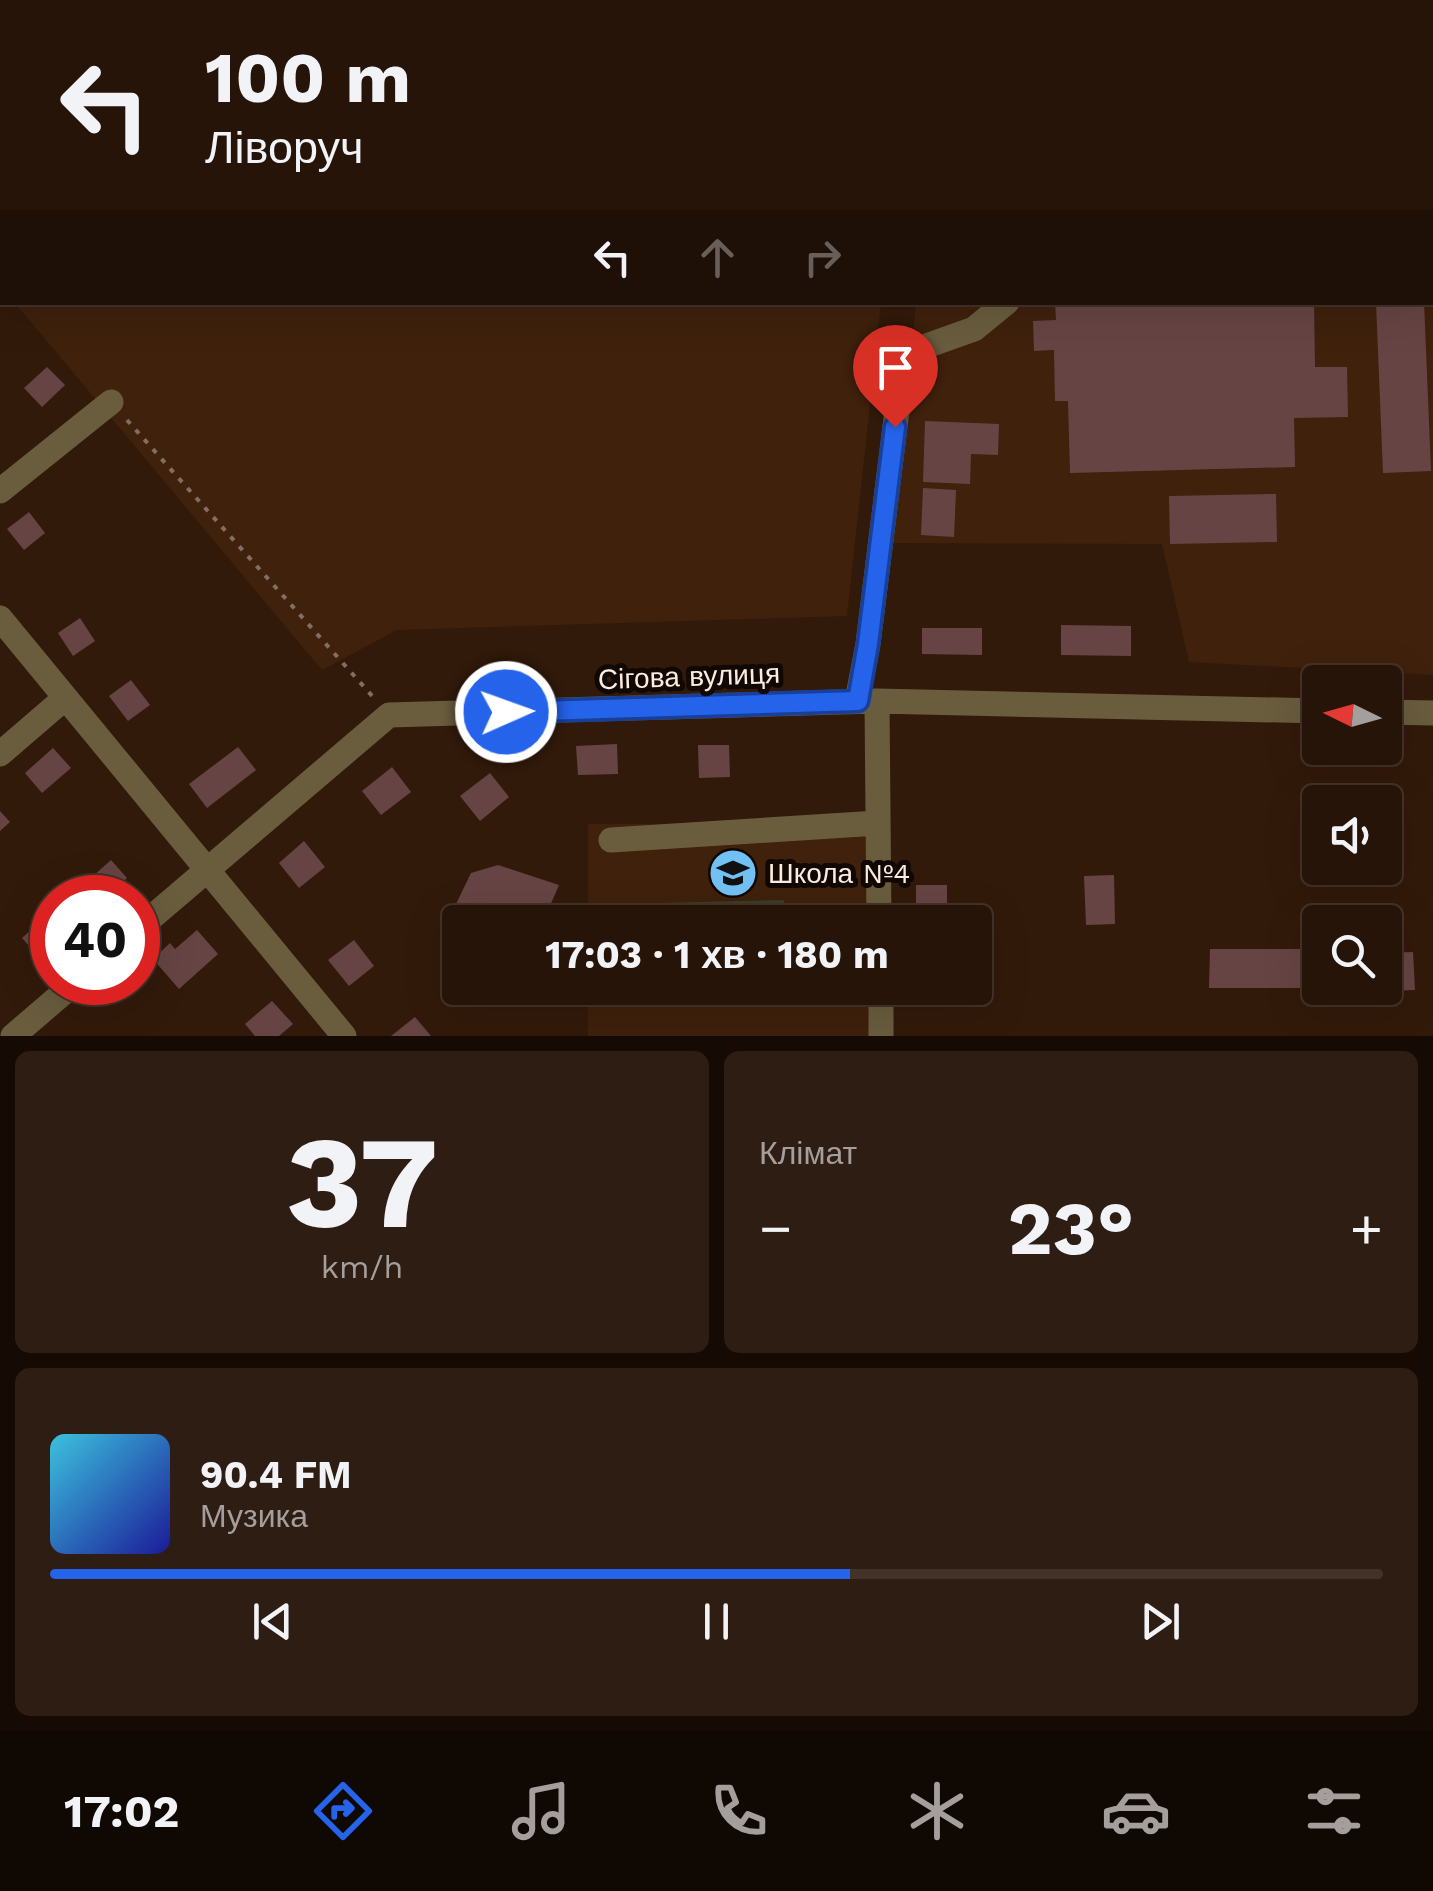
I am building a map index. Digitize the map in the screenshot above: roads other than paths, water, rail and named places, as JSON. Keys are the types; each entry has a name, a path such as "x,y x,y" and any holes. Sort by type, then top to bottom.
{"street":[{"path":"880,905 878,823 867,701 868,644 904,354 974,329 1003,305"},
{"path":"0,491 111,402"},
{"path":"0,618 344,1036"},
{"path":"0,754 66,698"},
{"name":"Сігова вулиця","path":"208,869 389,716 867,701 1302,711"},
{"path":"1402,713 1433,714"},
{"path":"611,840 878,823"},
{"path":"160,910 208,869"},
{"path":"13,1036 49,1005"},
{"path":"880,1005 881,1036"}],"place":[{"name":"Школа №4","path":"733,873"}]}
